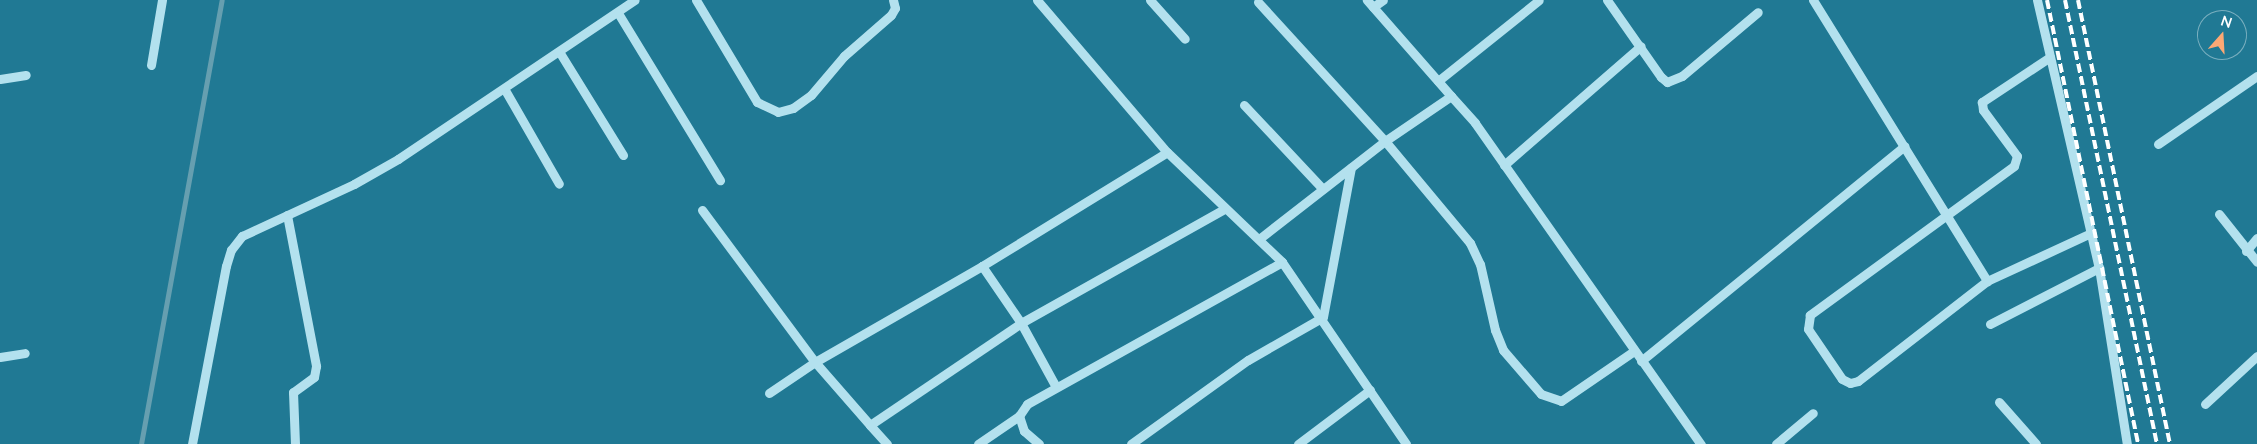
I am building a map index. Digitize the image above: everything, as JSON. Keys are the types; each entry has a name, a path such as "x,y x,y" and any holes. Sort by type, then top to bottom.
{"street":[{"path":"151,65 162,0"},
{"path":"192,444 231,250 242,236 354,184 505,90 635,0"},
{"path":"696,0 757,102 778,112 793,108 811,95 844,56 891,15 895,8 893,0"},
{"path":"1037,0 1167,152 1224,209 1282,262 1323,317 1406,444"},
{"path":"1150,0 1185,39"},
{"path":"1367,0 1451,96 1504,165 1701,444"},
{"path":"1373,7 1383,0"},
{"path":"1438,81 1539,0"},
{"path":"1813,0 1987,281"},
{"path":"2037,0 2099,268 2127,444"},
{"path":"1611,1 1661,77 1667,82 1675,81 1758,12"},
{"path":"1258,2 1385,141 1470,243 1480,264 1494,330 1503,350 1541,394 1561,401 1634,351"},
{"path":"618,13 720,180"},
{"path":"1504,165 1641,46"},
{"path":"560,52 622,155"},
{"path":"2050,57 1982,102 1983,110 2014,151 2016,160 1948,216 1810,315 1808,329 1842,379 1850,383 1858,381 1987,281 2091,232"},
{"path":"0,79 26,75"},
{"path":"2158,144 2257,76"},
{"path":"505,90 559,184"},
{"path":"1259,239 1385,141 1451,96"},
{"path":"1244,105 1323,189"},
{"path":"1641,361 1905,146"},
{"path":"769,393 815,362 982,266 1167,152"},
{"path":"1131,444 1248,360 1323,317 1351,168"},
{"path":"870,425 1021,323 1224,209"},
{"path":"702,210 815,362 887,444"},
{"path":"2219,214 2246,251 2257,262"},
{"path":"287,215 316,366 314,376 293,392 295,444"},
{"path":"2246,251 2257,238"},
{"path":"978,444 1019,416 1027,404 1282,262"},
{"path":"982,266 1021,323 1056,388"},
{"path":"1990,324 2099,268"},
{"path":"0,357 25,353"},
{"path":"2205,404 2257,356"},
{"path":"1298,444 1370,390"},
{"path":"1999,402 2036,444"},
{"path":"1776,444 1813,413"},
{"path":"1019,416 1024,431 1039,444"}],"waterway":[{"path":"141,444 222,0"}],"railway":[{"path":"2047,0 2138,444"},
{"path":"2065,0 2157,444"},
{"path":"2078,0 2170,444"}]}
